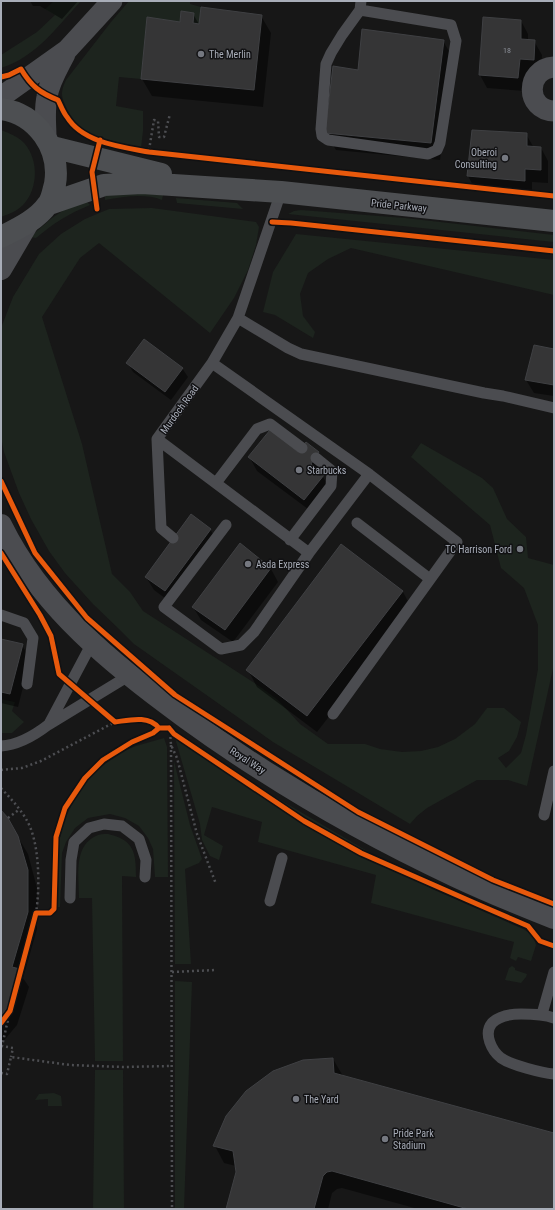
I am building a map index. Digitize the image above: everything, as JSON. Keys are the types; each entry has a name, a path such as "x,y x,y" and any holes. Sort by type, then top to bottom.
{"main road":[{"path":"1,109 23,115 34,123 49,143 56,168 53,192 49,204 28,223 1,237"},
{"name":"Pride Parkway","path":"49,143 147,172 244,190"},
{"name":"Pride Parkway","path":"49,204 104,185 142,183 281,192 554,221"}],"street":[{"path":"1,97 67,50 112,1"},
{"path":"49,143 46,109 47,96 54,75 67,50"},
{"path":"554,67 541,71 534,80 532,86 533,97 536,102 545,110 554,111"},
{"path":"1,269 28,223"},
{"name":"Royal Way","path":"1,525 21,561 48,598 68,620 92,643 148,690 211,736 298,792 362,828 436,867 495,894 554,918"}],"lane":[{"path":"360,6 451,25 456,41 440,144 437,150 428,154 328,140 322,136 321,129 326,64 331,53 360,6"},
{"name":"Murdoch Road","path":"169,535 161,528 158,439 212,363 238,318 281,192"},
{"path":"238,318 288,348 301,354 554,408"},
{"path":"212,363 369,474 457,542 333,714"},
{"path":"216,483 257,429 270,424 302,448"},
{"path":"158,439 309,553"},
{"path":"290,540 331,486 332,471 316,458"},
{"path":"226,525 197,555 164,607 221,649 241,645 254,632 309,553 369,474"},
{"path":"357,523 430,580"},
{"path":"1,615 24,623 33,638 27,684"},
{"path":"48,725 92,643"},
{"path":"1,746 8,746 20,742 36,734 48,725 130,675"},
{"path":"544,815 554,771"},
{"path":"70,898 70,860 74,842 89,828 99,825 104,824 122,826 139,839 146,860 145,877"},
{"path":"270,901 282,858"},
{"path":"542,1014 554,972"},
{"path":"554,1018 542,1014 517,1014 498,1019 489,1029 490,1044 495,1052 502,1058 542,1072 554,1074"}],"path":[{"path":"149,152 154,120 158,121 159,137 164,137 170,114"},
{"path":"141,151 156,153"},
{"path":"1,770 22,768 41,761 118,722 89,700"},
{"path":"167,728 174,734"},
{"path":"167,728 171,745 172,1209"},
{"path":"171,745 178,758 197,834 216,884"},
{"path":"1,788 20,809 27,820 35,842 38,876 36,913 34,920"},
{"path":"8,818 20,809"},
{"path":"36,913 43,913"},
{"path":"172,972 216,970"},
{"path":"1,1073 7,1074 13,1048 2,1046 12,1003"},
{"path":"1,1023 10,1011"},
{"path":"11,1057 70,1065 123,1067 172,1066"}],"shaded area":[{"path":"54,1 81,1 55,31 35,49 25,57 1,68 1,55 37,32 55,15 45,9"},
{"path":"129,1 190,1 190,4 201,7 199,24 193,23 193,13 181,11 180,22 147,17 141,79 119,77 116,106 143,111 141,148 103,139 82,129 70,114 63,101 62,94 66,80"},
{"path":"1,130 17,137 25,144 33,158 35,175 32,191 23,205 16,211 1,217"},
{"path":"125,192 163,195 162,200 141,196 105,200 105,195"},
{"path":"176,198 237,203 243,209 177,203"},
{"path":"86,201 90,205 62,219 36,238 30,237 64,210"},
{"path":"152,208 256,222 259,227 256,245 248,270 234,298 210,333 99,243 80,258 42,317 82,444 112,574 130,592 143,611 262,688 278,700 300,724 328,744 365,744 380,749 402,752 421,751 438,747 455,739 475,724 487,708 504,708 521,722 517,737 509,751 498,758 506,768 521,753 526,735 538,669 538,625 524,588 501,568 490,525 411,457 421,443 482,478 493,488 507,519 526,537 528,558 554,565 554,664 527,786 508,780 477,780 427,808 410,824 273,742 134,644 93,604 65,573 49,551 31,519 19,493 4,452 1,437 1,328 13,297 39,254 61,234 85,219 109,209"},
{"path":"301,210 405,218 554,235 554,242 288,214"},
{"path":"296,234 554,260 554,295 351,248 328,259 308,273 300,294 303,316 315,332 313,338 275,315 263,312 273,272"},
{"path":"1,699 15,702 12,711 24,722 12,733 1,733"},
{"path":"164,738 167,747 168,877 155,877 153,849 148,838 139,826 125,818 110,814 88,818 75,828 66,842 62,853 60,907 58,907 58,845 65,818 81,788 96,771 119,753 136,746"},
{"path":"175,738 430,888 523,929 533,935 536,945 531,961 518,957 516,961 510,958 514,942 371,903 376,875 258,842 262,822 212,807 204,835 223,846 219,860 210,856 202,840 200,824"},
{"path":"174,761 190,825 202,859 199,863 185,869 191,964 175,964"},
{"path":"108,834 123,840 132,848 136,868 136,877 122,876 123,1061 95,1061 92,898 79,898 78,872 84,847 97,835"},
{"path":"512,966 515,970 527,974 521,983 505,980 509,968"},
{"path":"175,981 192,982 184,1209 175,1209"},
{"path":"95,1070 123,1070 124,1209 93,1209"},
{"path":"54,1093 61,1096 62,1106 48,1106 48,1099 35,1100 39,1094"}],"building":[{"name":"The Merlin","path":"201,7 262,15 254,90 141,79 147,17 180,22 181,11 194,13 193,23 199,24"},
{"path":"483,17 521,20 521,39 535,40 534,60 520,59 518,78 479,75"},
{"path":"362,29 444,40 431,143 325,133 333,66 358,70"},
{"name":"Oberoi Consulting","path":"472,130 527,133 527,146 541,147 541,170 525,169 525,181 467,176"},
{"path":"144,339 183,368 165,392 126,363"},
{"path":"534,345 554,349 554,385 525,380"},
{"path":"270,430 298,452 306,442 319,452 311,464 324,475 304,500 248,457"},
{"path":"191,514 211,529 165,591 145,577"},
{"path":"240,543 271,568 225,630 192,607"},
{"path":"341,544 403,591 307,716 246,670"},
{"path":"1,639 23,644 10,694 1,692"},
{"path":"1,810 8,818 18,836 28,870 28,912 12,967 20,969 7,1008 1,1016"},
{"name":"Pride Park Stadium","path":"333,1058 334,1073 554,1133 554,1209 468,1209 332,1171 327,1172 323,1176 314,1209 226,1209 236,1172 233,1151 213,1146 226,1116 246,1091 273,1071 303,1060"}],"cycle path":[{"path":"1,77 21,69 28,80 36,88 46,95 58,100 64,113 74,126 93,138 115,146 149,152 554,196"},
{"path":"97,209 92,172 100,140"},
{"path":"272,222 554,251"},
{"path":"1,481 35,553 87,618 175,695 358,812 493,880 554,904"},
{"path":"1,553 40,615 51,636 59,674 115,722 138,719 150,721 159,728"},
{"path":"1,1023 10,1011 36,913 50,913 54,909 56,837 65,808 85,778 103,760 132,742 153,733 159,728 169,728"},
{"path":"169,728 174,734 304,821 361,853 528,926 540,941 554,946"}],"place":[{"name":"The Merlin","path":"201,54"},
{"name":"Oberoi Consulting","path":"505,158"},
{"name":"Starbucks","path":"299,470"},
{"name":"TC Harrison Ford","path":"520,549"},
{"name":"Asda Express","path":"248,564"},
{"name":"The Yard","path":"296,1099"},
{"name":"Pride Park Stadium","path":"385,1139"}]}
